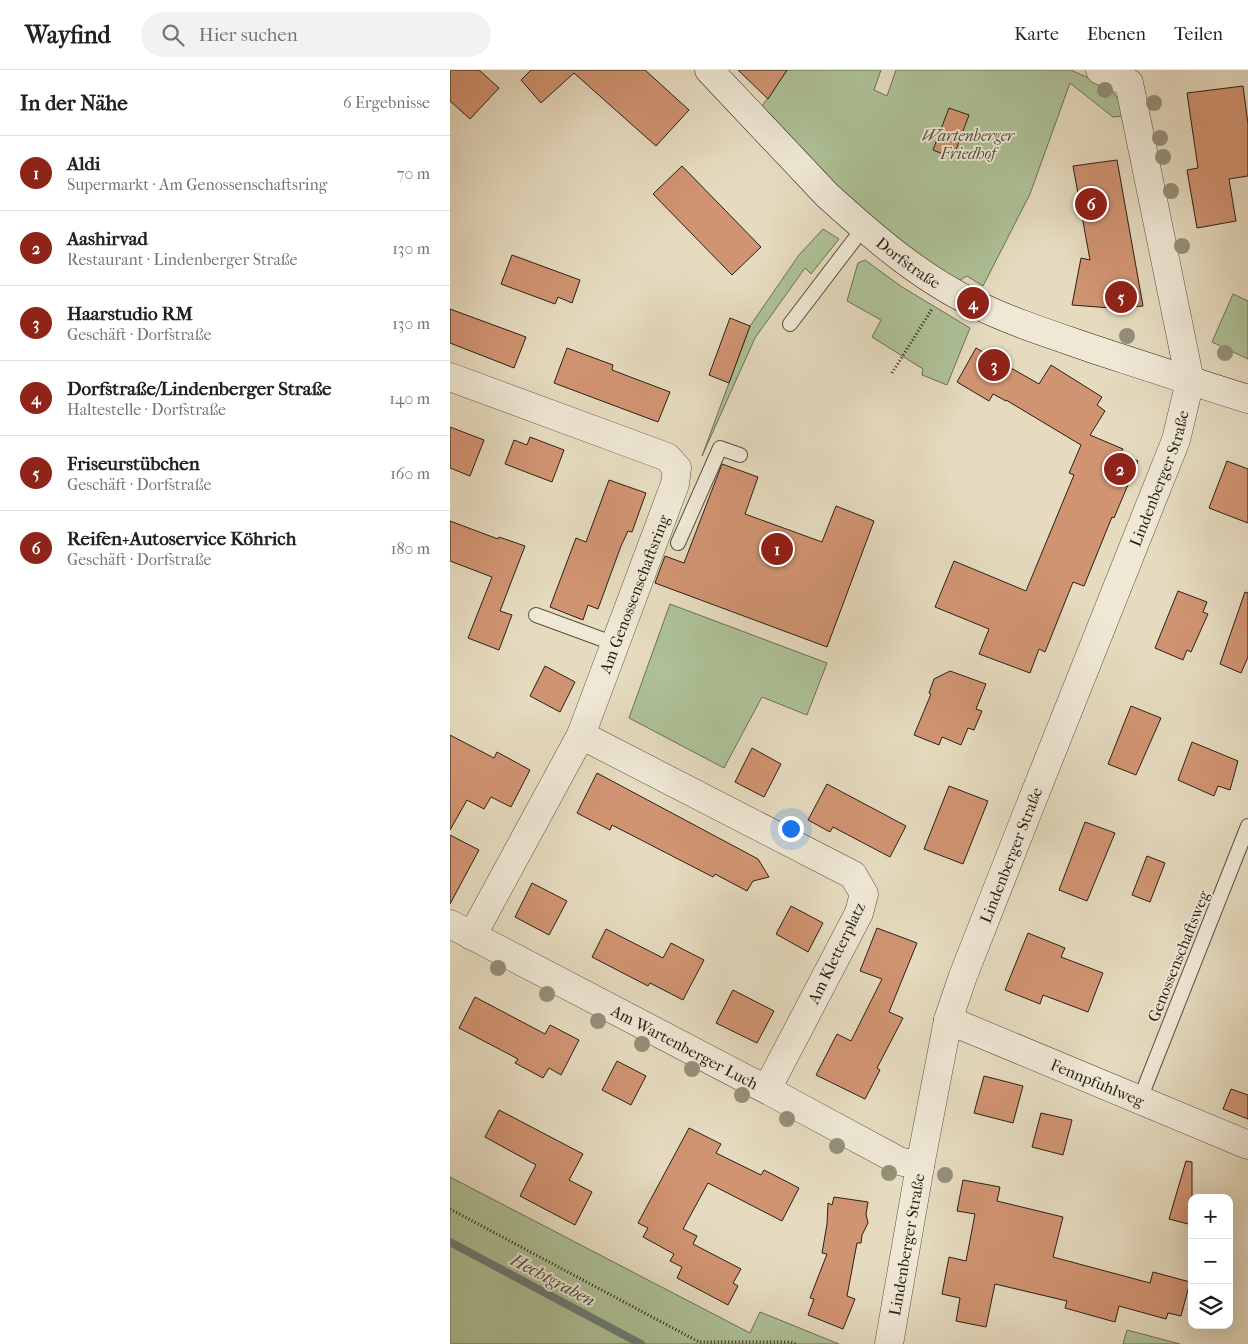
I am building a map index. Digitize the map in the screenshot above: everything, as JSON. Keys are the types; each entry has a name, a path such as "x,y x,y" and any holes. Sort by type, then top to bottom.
{"street":[{"name":"Dorfstraße","path":"709,70 828,195 864,227 922,273 946,288 973,303 1047,333 1248,399"},
{"path":"1100,70 1129,83 1190,381"},
{"name":"Am Genossenschaftsring","path":"450,377 667,457 677,468 675,484 581,735 461,930"},
{"name":"Lindenberger Straße","path":"889,1344 948,1020 963,976 1028,810 1176,440 1190,381"},
{"name":"Am Kletterplatz","path":"581,735 853,875 864,894 860,913 767,1089"},
{"name":"Am Wartenberger Luch","path":"461,930 767,1089 899,1162 920,1166"},
{"name":"Fennpfuhlweg","path":"948,1020 1248,1145"}],"lane":[{"path":"790,324 864,227"},
{"path":"678,543 720,448 740,455"},
{"path":"536,615 615,644"},
{"name":"Genossenschaftsweg","path":"1140,1099 1248,826"}],"path":[{"path":"892,373 946,288"},
{"path":"450,1209 699,1342 790,1342 796,1344"}],"green space":[{"name":"Wartenberger Friedhof","path":"787,70 881,70 874,90 887,96 896,70 1071,70 1108,87 1121,102 1123,116 1113,117 1070,83 1030,194 983,286 967,276 957,282 922,259 858,209 760,109"},
{"path":"823,229 839,239 811,274 805,268 755,338 702,456 750,326 799,255"},
{"path":"865,260 902,287 970,328 947,385 922,375 923,369 872,337 881,320 847,301 858,263"},
{"path":"1233,294 1248,301 1248,359 1212,342"},
{"path":"670,604 827,663 807,715 762,697 724,768 629,718"},
{"path":"450,1177 750,1333 760,1312 839,1344 450,1344"},
{"path":"1127,1330 1180,1344 1123,1344"}],"building":[{"path":"450,70 479,70 499,88 470,119 450,101"},
{"path":"531,70 645,70 689,110 656,146 574,73 541,103 521,80"},
{"path":"738,70 787,70 768,99"},
{"path":"1243,86 1248,124 1248,176 1229,179 1236,221 1197,228 1187,170 1198,168 1187,93"},
{"path":"949,108 969,115 953,158 933,150"},
{"path":"1117,160 1143,306 1111,308 1072,305 1081,258 1090,260 1073,166"},
{"path":"682,166 761,247 732,275 653,194"},
{"path":"512,255 580,280 572,303 558,297 555,304 501,284"},
{"path":"450,309 526,337 514,368 450,343"},
{"path":"730,318 750,326 729,383 709,375"},
{"path":"567,348 613,365 612,370 670,392 658,422 554,383"},
{"path":"976,348 1039,384 1051,365 1102,397 1097,405 1105,411 1090,435 1123,449 1121,453 1138,461 1114,518 1112,517 1084,586 1073,582 1045,652 1039,649 1030,673 979,654 989,629 935,607 954,561 1026,591 1074,475 1069,473 1081,445 1006,400 993,394 989,401 957,382"},
{"path":"450,427 484,440 470,476 450,468"},
{"path":"530,437 564,450 552,482 505,464 514,440 527,445"},
{"path":"1227,461 1248,469 1248,523 1209,508"},
{"path":"722,464 758,477 745,514 822,542 836,506 874,521 827,647 655,583 665,556 684,563"},
{"path":"609,480 646,493 632,532 628,531 621,546 598,609 588,605 583,620 550,607 576,538 586,542"},
{"path":"450,521 498,539 499,537 525,546 500,611 512,615 499,650 468,638 492,577 450,561"},
{"path":"1178,591 1207,602 1203,612 1208,614 1191,652 1187,650 1183,660 1155,648"},
{"path":"1245,592 1248,593 1248,657 1241,673 1220,664"},
{"path":"545,666 575,682 560,712 530,696"},
{"path":"950,671 986,684 976,709 982,711 974,730 968,728 961,745 942,737 939,745 914,735 931,694 929,693 934,679"},
{"path":"1131,706 1161,718 1136,775 1108,764"},
{"path":"450,735 494,758 497,752 530,770 511,807 491,797 484,809 467,800 450,830"},
{"path":"1192,742 1238,761 1230,790 1218,786 1214,796 1178,780"},
{"path":"752,748 781,764 764,797 735,782"},
{"path":"597,773 758,859 769,877 753,881 747,891 715,874 713,877 612,825 610,830 577,813"},
{"path":"827,784 906,826 890,857 833,827 830,832 808,820"},
{"path":"949,786 988,801 963,864 924,849"},
{"path":"1085,822 1115,833 1087,901 1059,890"},
{"path":"450,835 479,850 450,904"},
{"path":"1147,856 1165,863 1150,902 1132,895"},
{"path":"532,883 567,901 549,935 515,917"},
{"path":"791,906 823,923 808,952 776,934"},
{"path":"877,928 917,943 889,1012 903,1018 877,1068 880,1070 865,1099 816,1075 837,1034 851,1041 882,979 860,971"},
{"path":"606,929 663,958 671,943 704,960 683,1000 650,983 648,986 592,957"},
{"path":"1028,933 1065,948 1061,957 1103,973 1088,1012 1043,995 1040,1004 1005,990"},
{"path":"733,990 774,1011 757,1043 716,1023"},
{"path":"475,997 545,1034 550,1025 579,1040 561,1075 549,1068 543,1078 515,1063 518,1059 459,1028"},
{"path":"617,1061 646,1076 631,1105 602,1090"},
{"path":"984,1076 1023,1086 1013,1123 974,1113"},
{"path":"1231,1089 1248,1095 1248,1119 1223,1109"},
{"path":"499,1110 583,1154 569,1180 592,1192 575,1225 520,1196 536,1165 485,1137"},
{"path":"1041,1113 1072,1120 1063,1155 1032,1147"},
{"path":"689,1128 721,1144 716,1153 761,1175 764,1170 799,1188 782,1221 708,1183 683,1229 697,1236 693,1244 741,1269 733,1283 738,1286 728,1305 677,1278 682,1267 670,1261 674,1254 643,1237 648,1228 638,1223"},
{"path":"1186,1161 1192,1162 1192,1194 1188,1194 1188,1224 1169,1219"},
{"path":"963,1180 1000,1187 997,1201 1063,1217 1053,1257 1150,1283 1153,1272 1188,1281 1188,1290 1181,1316 1168,1313 1166,1319 1119,1306 1115,1322 1065,1308 1067,1301 995,1284 986,1327 956,1321 960,1298 942,1294 949,1257 966,1261 975,1214 957,1211"},
{"path":"834,1197 868,1202 866,1214 868,1223 862,1235 861,1243 857,1243 847,1296 855,1299 843,1329 808,1315 814,1299 810,1298 827,1254 822,1253 827,1224 828,1203 832,1205"}],"waterway":[{"name":"Hechtgraben","path":"450,1242 641,1344"}],"place":[{"name":"Reifen+Autoservice Köhrich","path":"1091,204"},
{"name":"Friseurstübchen","path":"1121,297"},
{"name":"Dorfstraße/Lindenberger Straße","path":"973,303"},
{"name":"Haarstudio RM","path":"994,365"},
{"name":"Aashirvad","path":"1120,469"},
{"name":"Aldi","path":"777,549"}]}
